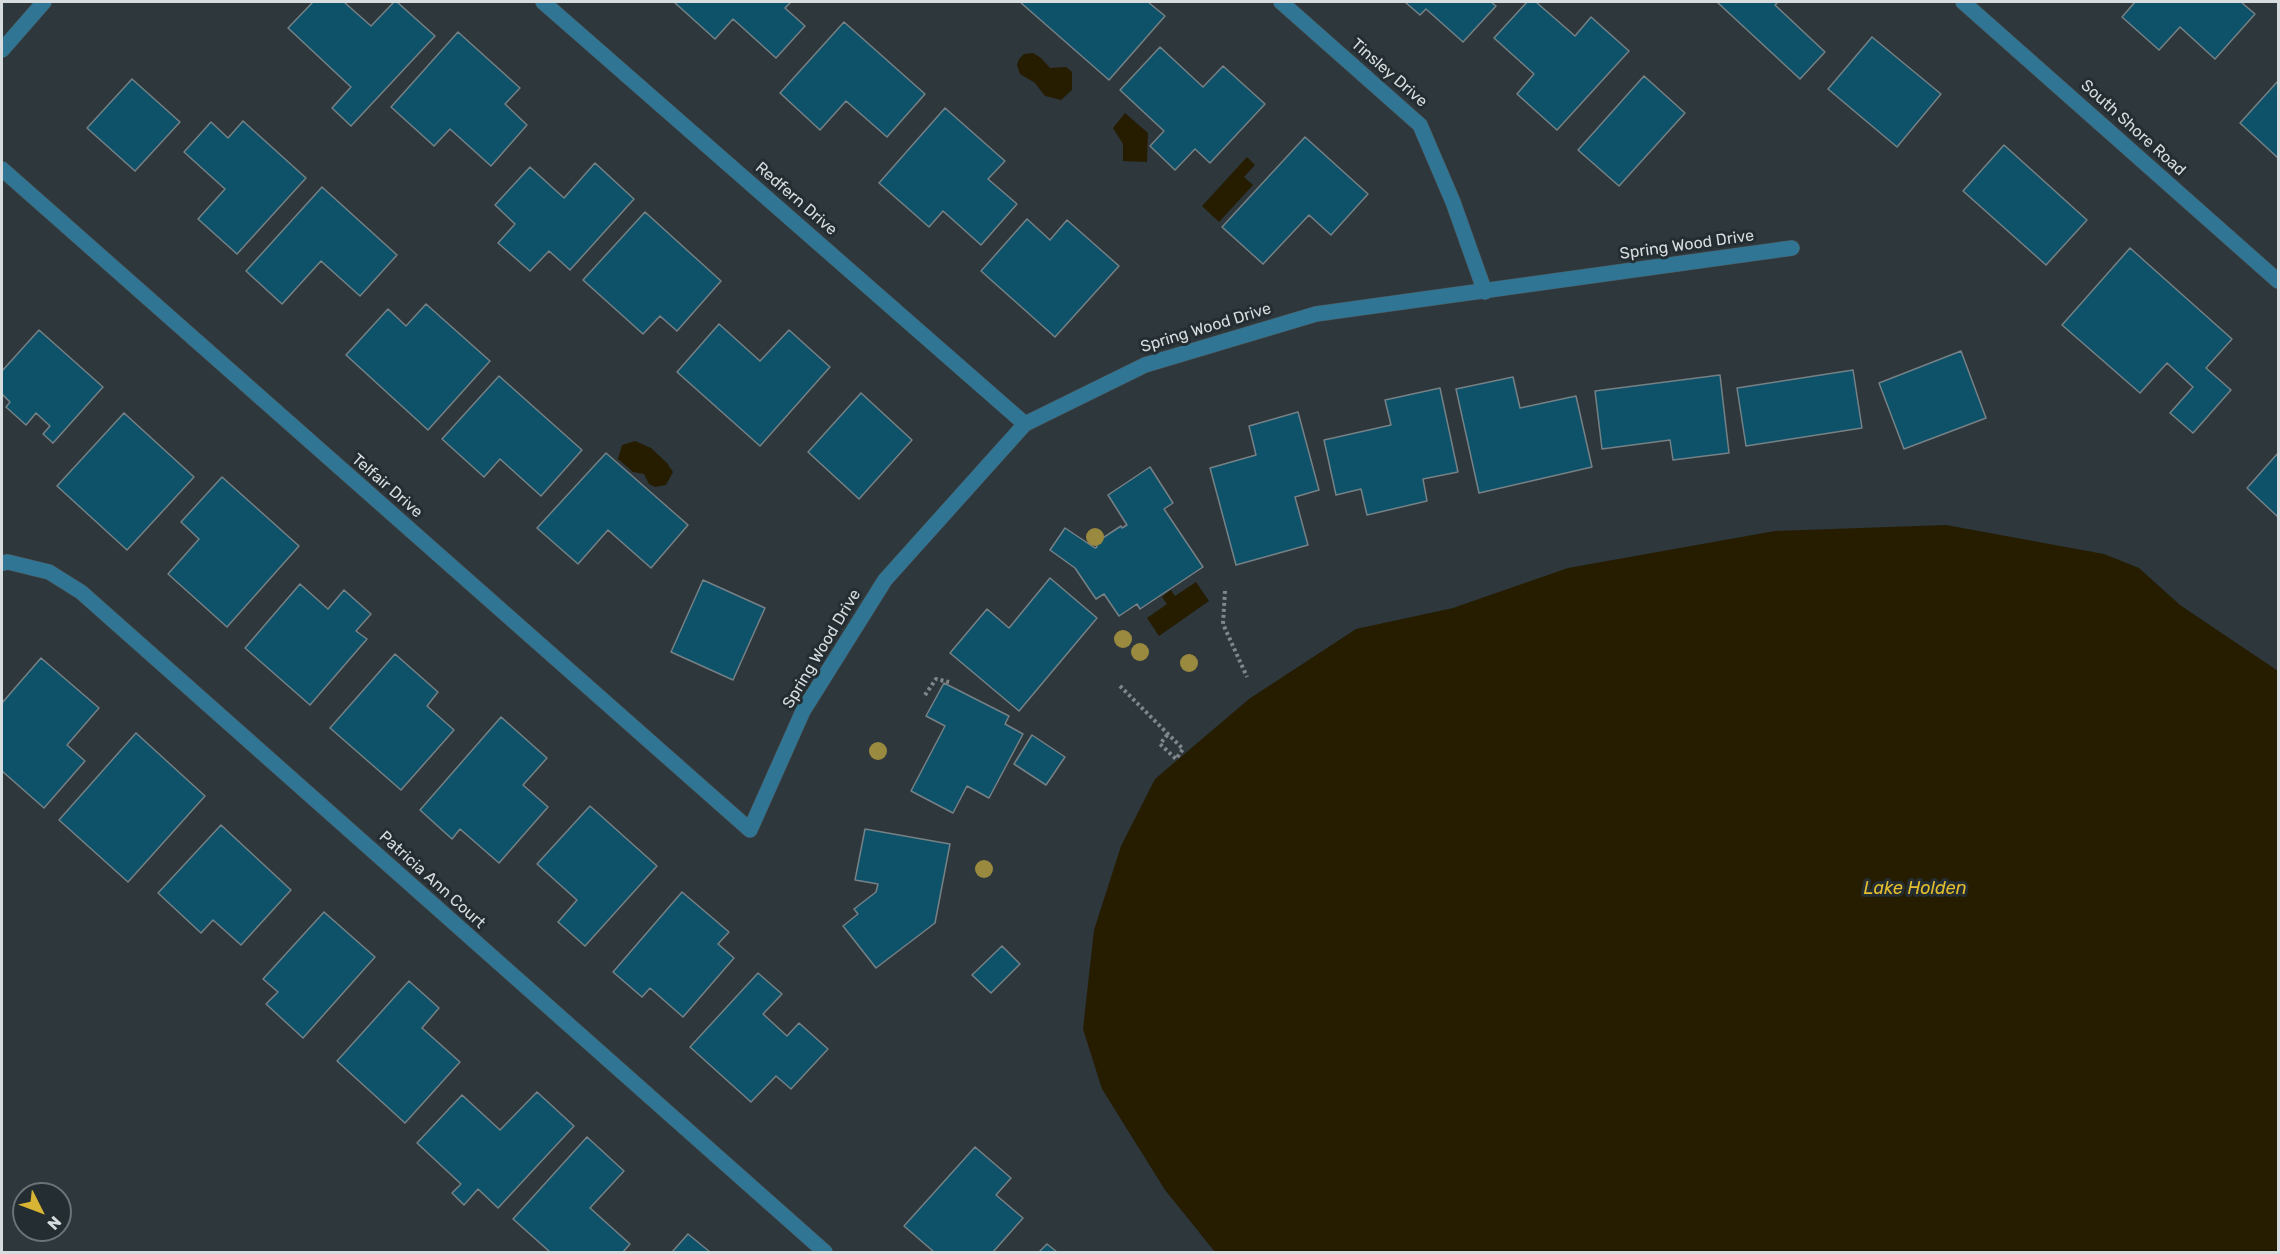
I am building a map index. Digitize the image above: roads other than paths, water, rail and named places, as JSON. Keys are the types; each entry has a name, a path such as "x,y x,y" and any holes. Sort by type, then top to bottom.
{"street":[{"path":"2,50 44,2"},
{"name":"Redfern Drive","path":"543,2 1025,424"},
{"name":"Tinsley Drive","path":"1281,2 1420,125 1453,202 1485,292"},
{"name":"South Shore Road","path":"1963,2 2278,281"},
{"name":"Telfair Drive","path":"2,169 750,830"},
{"name":"Spring Wood Drive","path":"750,830 803,711 885,580 1025,424 1145,365 1316,314 1792,248"},
{"name":"Patricia Ann Court","path":"2,563 49,572 81,592 825,1252"}],"water":[{"path":"1033,53 1050,68 1066,67 1072,72 1072,90 1061,100 1045,96 1035,83 1020,74 1017,65 1019,59 1024,54"},
{"path":"1125,113 1148,133 1147,162 1123,161 1123,144 1113,128"},
{"path":"1247,157 1255,165 1244,177 1253,185 1219,222 1202,206"},
{"path":"635,441 651,448 667,463 673,472 666,485 655,487 649,484 644,474 633,472 618,459 622,445"},
{"name":"Lake Holden","path":"1946,525 2104,554 2139,568 2180,605 2278,671 2278,1252 1215,1252 1165,1190 1102,1089 1083,1029 1094,930 1121,846 1155,779 1249,699 1356,629 1453,608 1568,568 1775,531"},
{"path":"1196,582 1209,601 1159,636 1147,618 1167,604 1162,597 1171,590 1175,596"}]}
